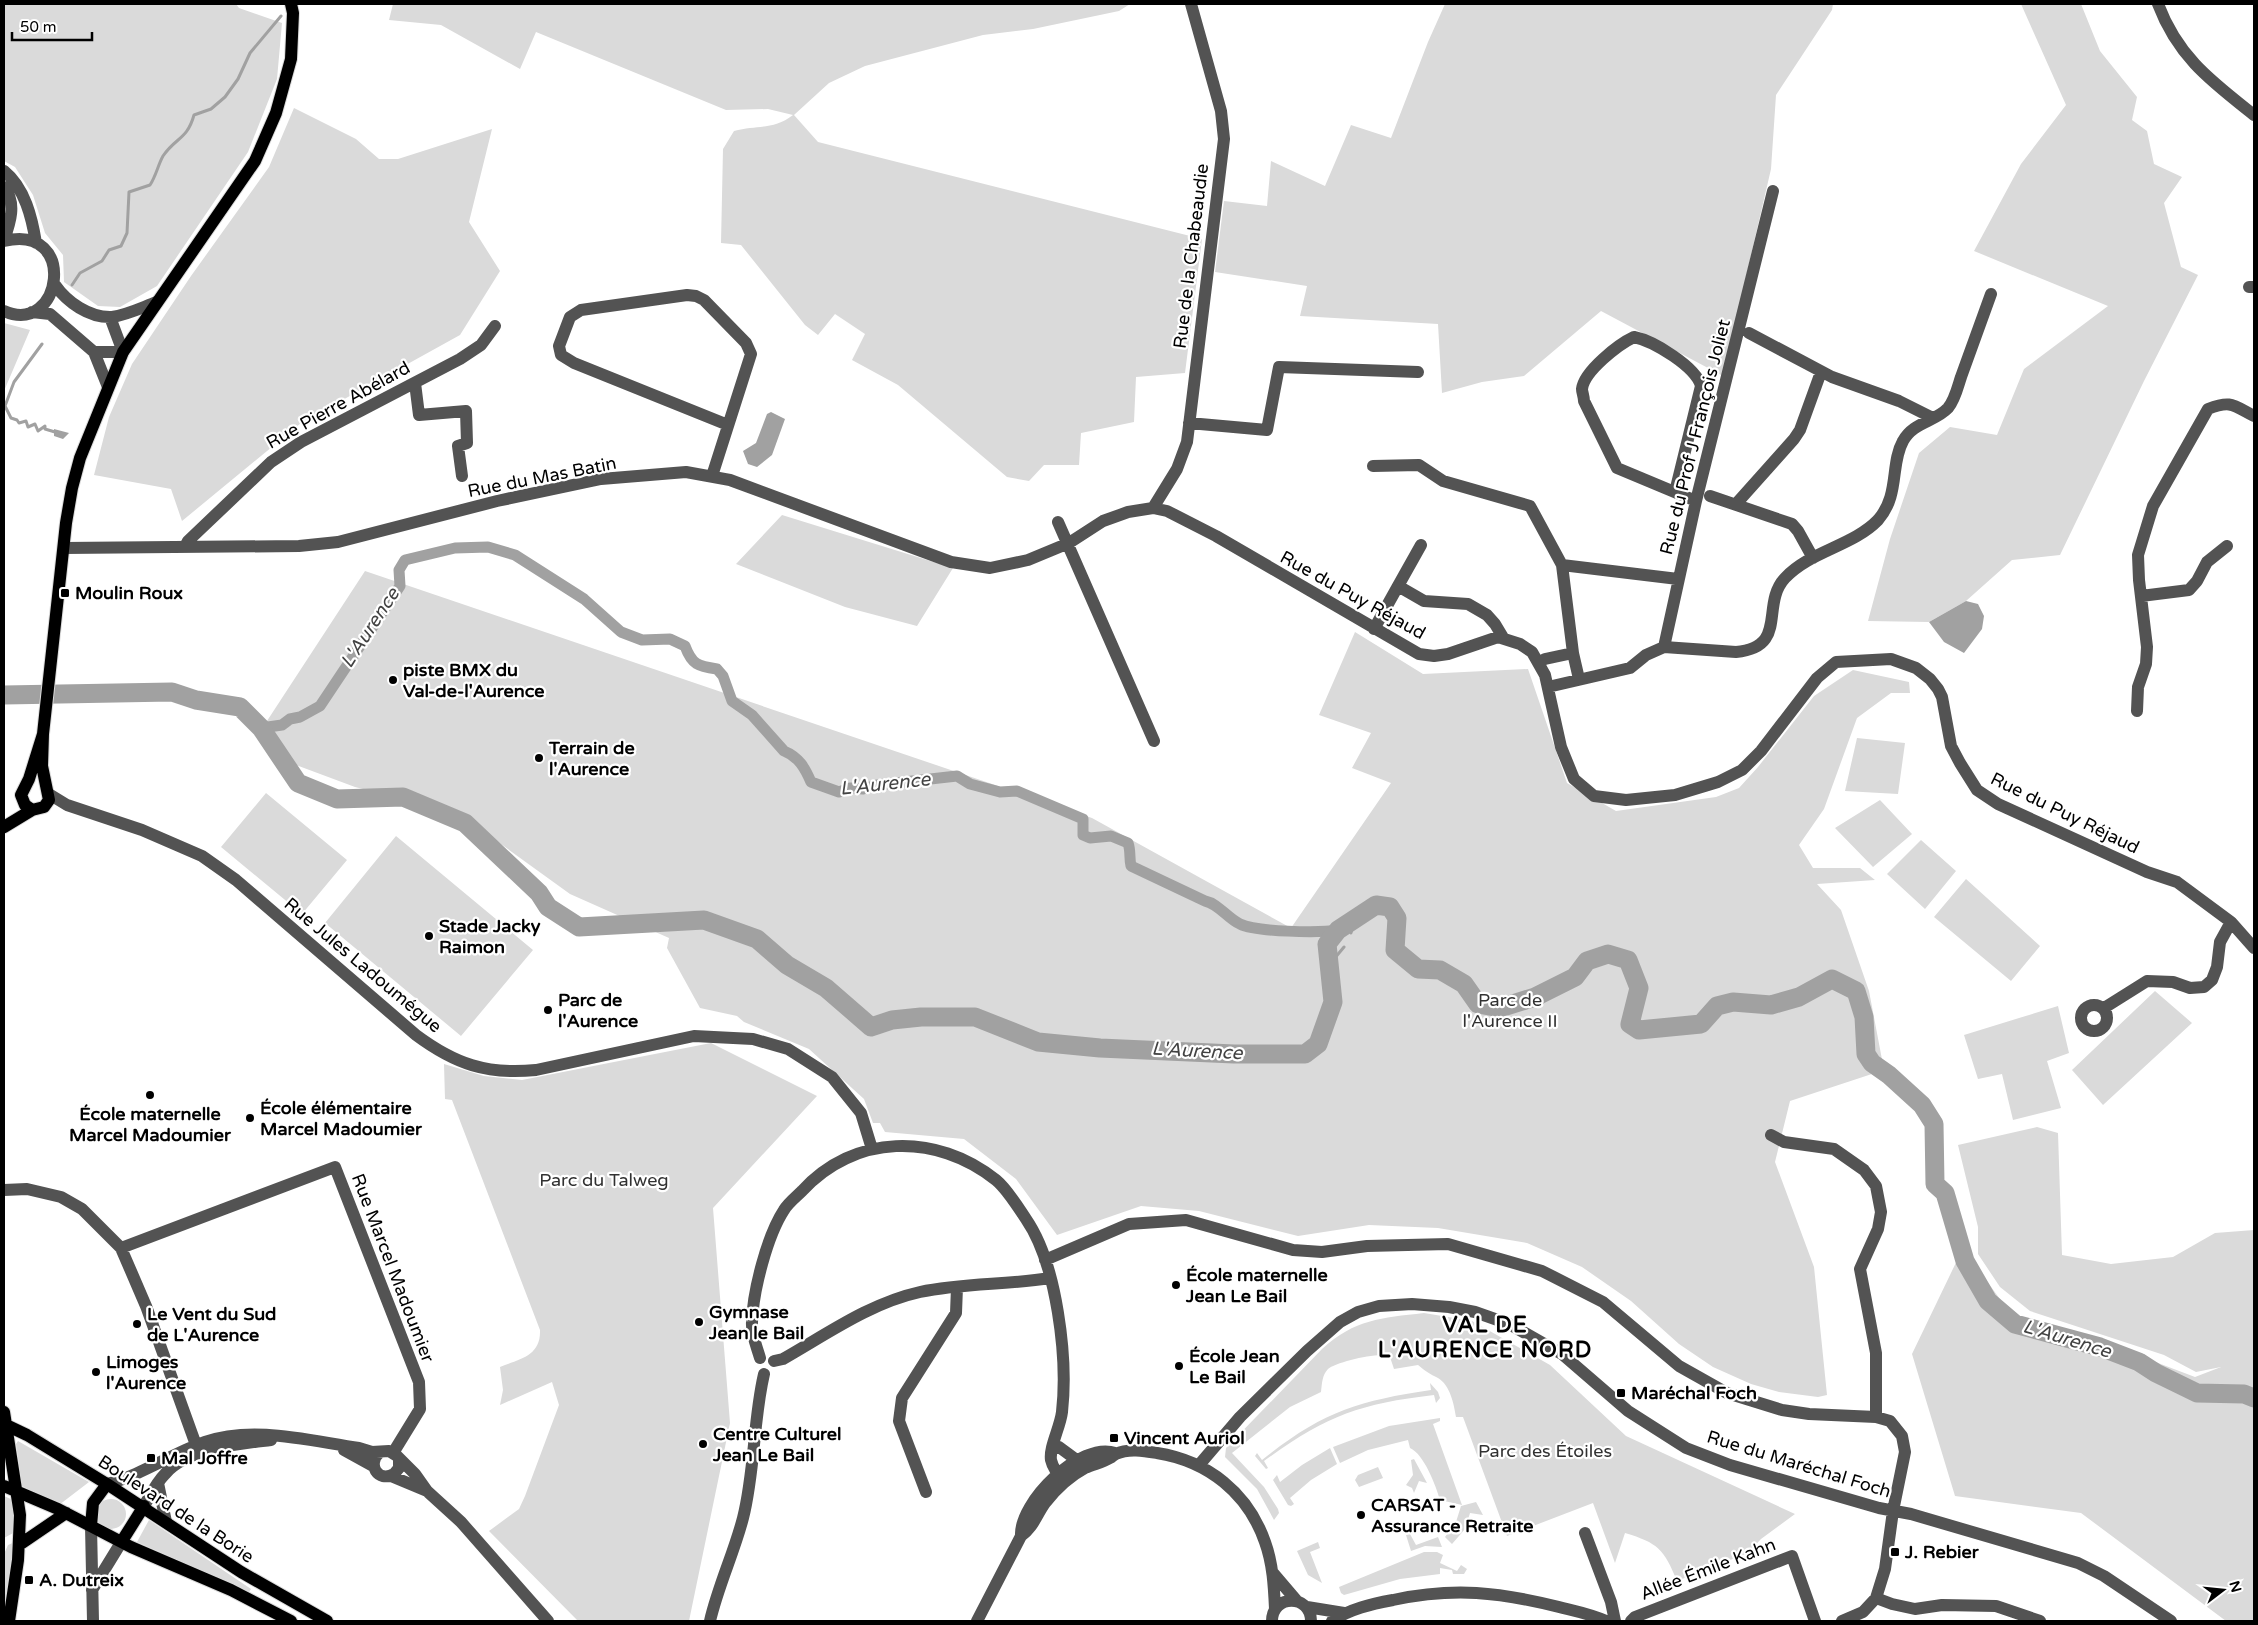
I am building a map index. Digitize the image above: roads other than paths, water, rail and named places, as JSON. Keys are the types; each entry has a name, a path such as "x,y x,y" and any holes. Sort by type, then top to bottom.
{"main road":[{"path":"46,796 42,766 43,734 72,488 80,458 123,352 255,161 276,113 291,59 293,13 291,4"},
{"path":"32,810 25,805 21,795 26,786 43,734"},
{"path":"26,786 32,782 39,782 46,796"},
{"path":"4,827 32,810 46,796"},
{"path":"4,1412 20,1515 19,1545 9,1621"},
{"name":"Boulevard de la Borie","path":"5,1425 27,1435 144,1506 241,1572 327,1621"},
{"path":"91,1526 93,1503 107,1484"},
{"path":"4,1486 231,1590 291,1621"},
{"path":"122,1541 144,1506"},
{"path":"19,1545 66,1513"}],"street":[{"name":"Rue de la Chabeaudie","path":"1152,508 1177,469 1187,442 1224,140 1221,111 1191,4"},
{"path":"2159,4 2168,27 2185,55 2213,83 2254,114"},
{"path":"4,172 22,194 33,223 36,243"},
{"path":"4,187 12,201 10,221 4,241 26,239 36,243 46,251 56,273 55,285 50,296 32,312"},
{"name":"Rue du Prof J François Joliet","path":"1562,565 1678,579 1773,191"},
{"path":"55,285 64,297 84,310 110,317 126,314 157,302"},
{"path":"1548,687 1630,668 1646,655 1664,647 1736,652 1757,647 1765,641 1770,633 1776,594 1780,584 1796,568 1868,528 1879,518 1894,486 1902,442 1907,434 1949,407 1954,398 1991,294"},
{"path":"712,476 751,354 746,343 704,300 696,296 581,310 570,317 559,346 561,355 574,363 728,425"},
{"path":"4,311 20,314 32,312 50,314 94,352 108,387"},
{"path":"94,352 123,352 110,317"},
{"name":"Rue Pierre Abélard","path":"185,547 188,541 271,462 301,442 415,383 474,349 495,326"},
{"path":"1749,333 1821,372 1899,401 1933,418"},
{"path":"1675,492 1701,386 1698,377 1692,371 1653,343 1634,337 1618,346 1588,375 1582,389 1584,401 1617,468 1696,501"},
{"path":"1189,423 1267,430 1279,367 1418,372"},
{"path":"1736,504 1800,430 1821,372"},
{"path":"415,383 419,415 466,411 467,443 458,446 462,476"},
{"path":"2137,712 2138,687 2146,664 2147,647 2138,555 2153,506 2208,410 2223,403 2233,405 2254,416"},
{"path":"1373,466 1419,465 1443,481 1530,506 1562,565 1573,653 1579,679"},
{"name":"Rue du Mas Batin","path":"64,548 299,546 338,542 497,501 601,479 686,472 730,480 951,562 990,568 1028,560 1069,543 1102,522 1128,512 1152,508"},
{"path":"1710,496 1792,524 1813,558"},
{"name":"Rue du Puy Réjaud","path":"1152,508 1167,511 1216,536 1419,654 1434,656 1448,654 1498,637 1520,644 1532,652 1539,662 1548,687 1561,747 1574,779 1594,796 1626,800 1675,795 1718,782 1742,770 1761,751 1817,678 1836,662 1891,659 1916,668 1930,679 1942,697 1951,746 1978,790 1998,804 2147,872 2177,882 2231,922 2254,948"},
{"path":"1058,522 1069,543 1091,601 1154,741"},
{"path":"1374,629 1421,545"},
{"path":"2141,596 2189,590 2198,582 2207,562 2227,546"},
{"path":"1664,647 1678,579"},
{"path":"1398,586 1424,601 1468,604 1486,615 1495,624 1504,639"},
{"path":"1539,662 1544,659 1573,653"},
{"name":"Rue Jules Ladoumégue","path":"46,796 142,830 202,856 236,880 416,1035 437,1051 464,1064 496,1071 520,1072 694,1036 753,1039 788,1049 832,1077 861,1113 872,1148"},
{"path":"2104,1008 2147,981 2173,982 2190,988 2204,987 2212,980 2217,967 2220,942 2231,922"},
{"path":"1771,1135 1784,1142 1834,1149 1864,1170 1876,1186 1881,1212 1878,1229 1860,1269 1876,1353 1876,1417"},
{"path":"764,1374 757,1367 760,1358 752,1323 758,1279 772,1235 784,1210 817,1175 849,1156 872,1148 908,1146 935,1149 966,1162 997,1180 1027,1220 1045,1260 1062,1339 1064,1365 1062,1413 1058,1433 1058,1447 1064,1476"},
{"name":"Rue Marcel Madoumier","path":"121,1248 335,1167 419,1382 420,1409 396,1456"},
{"path":"4,1190 27,1189 61,1197 82,1209 121,1248 146,1306 194,1451"},
{"path":"1045,1260 1129,1224 1186,1220 1293,1250 1322,1252 1367,1246 1448,1244 1542,1271 1603,1302 1679,1366 1727,1393 1782,1410 1809,1414 1876,1417 1890,1421 1896,1427 1904,1444 1902,1468 1893,1511 1885,1569 1876,1598 1862,1612 1842,1621"},
{"path":"774,1361 783,1359 832,1329 878,1306 920,1292 1050,1278"},
{"path":"926,1492 899,1421 902,1398 956,1313 957,1287"},
{"name":"Rue du Maréchal Foch","path":"1199,1465 1240,1417 1307,1351 1340,1322 1358,1312 1379,1306 1412,1304 1449,1307 1475,1312 1509,1324 1562,1354 1628,1411 1686,1448 1730,1465 1893,1511 1910,1514 2078,1563 2104,1576 2171,1621"},
{"path":"760,1358 768,1356 774,1361"},
{"path":"764,1374 773,1370 774,1361"},
{"path":"710,1621 743,1518 752,1466 759,1396 764,1374"},
{"path":"1058,1433 1051,1447 1052,1460 1064,1476"},
{"path":"107,1484 128,1478 194,1451 245,1434 271,1434 284,1438 332,1444 396,1456 415,1474 427,1491 461,1522 548,1621"},
{"path":"332,1444 373,1466 378,1474 391,1476 427,1491"},
{"path":"1058,1447 1078,1461"},
{"path":"1064,1476 1116,1454 1142,1450 1184,1458 1216,1475 1232,1489 1252,1514 1266,1543 1273,1573 1274,1615"},
{"path":"144,1506 158,1483 171,1468 194,1451"},
{"path":"977,1621 1021,1536 1020,1526 1035,1497 1064,1476 1078,1461 1109,1451 1116,1454"},
{"path":"373,1466 374,1458 380,1452"},
{"path":"391,1476 399,1468 396,1456"},
{"path":"158,1483 166,1522"},
{"path":"91,1526 93,1621"},
{"path":"1585,1533 1611,1602 1615,1621"},
{"path":"92,1590 122,1541"},
{"name":"Allée Émile Kahn","path":"1631,1621 1635,1617 1792,1556 1815,1621"},
{"path":"1273,1573 1296,1600 1307,1607 1344,1613"},
{"path":"1332,1621 1344,1613 1380,1602 1446,1592 1486,1592 1516,1597 1593,1615 1606,1621"},
{"path":"1876,1598 1915,1609 1942,1605 1996,1606 2040,1621"},
{"path":"1274,1615 1284,1601 1296,1600"},
{"path":"1307,1607 1311,1621"},
{"path":"1560,1608 1576,1621"}],"waterway":[{"path":"72,285 80,273 102,261 109,250 121,246 127,233 129,192 150,185 163,156 185,134 194,115 211,109 225,97 238,79 250,53 281,16"},
{"path":"5,406 14,382 42,344"},
{"path":"5,406 11,418 19,423 26,421 28,427 35,424 38,431 45,426 45,429 55,432"},
{"name":"L'Aurence","path":"261,728 282,725 290,719 300,717 320,706 400,586 399,570 405,560 455,548 488,547 515,555 584,599 621,632 642,640 670,639 685,646 696,664 717,669 723,676 732,701 752,715 784,751 798,760 811,782 839,792 850,788 863,789 877,785 957,776 970,784 1000,792 1017,791 1083,819 1083,835 1090,838 1111,836 1128,843 1131,866 1215,905 1240,924 1259,929 1288,931 1338,930"},
{"name":"L'Aurence","path":"4,695 172,692 196,700 240,707 261,728 298,783 337,799 403,797 465,823 539,893 548,907 579,927 704,920 757,939 787,965 826,988 871,1027 892,1020 921,1017 975,1017 1038,1042 1100,1048 1234,1054 1305,1054 1318,1044 1333,1002 1327,944 1338,930 1376,905 1390,907 1397,918 1395,950 1418,969 1440,970 1464,984 1478,1004 1500,1008 1535,997 1575,977 1587,961 1608,954 1628,960 1639,988 1630,1024 1639,1030 1701,1024 1717,1006 1733,1002 1771,1005 1799,997 1832,979 1856,991 1864,1017 1866,1054 1872,1063 1889,1075 1922,1105 1934,1124 1935,1184 1945,1193 1965,1261 1988,1301 2015,1324 2100,1347 2139,1362 2156,1373 2197,1393 2244,1394 2254,1398"},
{"path":"1351,933 1354,921"},
{"path":"1329,965 1344,947"}],"place":[{"name":"Moulin Roux","path":"65,593"},
{"name":"piste BMX du Val-de-l'Aurence","path":"393,680"},
{"name":"Terrain de l'Aurence","path":"539,758"},
{"name":"Stade Jacky Raimon","path":"429,936"},
{"name":"Parc de l'Aurence","path":"548,1010"},
{"name":"École maternelle Marcel Madoumier","path":"150,1095"},
{"name":"École élémentaire Marcel Madoumier","path":"250,1118"},
{"name":"École maternelle Jean Le Bail","path":"1176,1285"},
{"name":"Gymnase Jean le Bail","path":"699,1322"},
{"name":"Le Vent du Sud de L'Aurence","path":"137,1324"},
{"name":"École Jean Le Bail","path":"1179,1366"},
{"name":"Limoges l'Aurence","path":"96,1372"},
{"name":"Maréchal Foch","path":"1621,1393"},
{"name":"Vincent Auriol","path":"1114,1438"},
{"name":"Centre Culturel Jean Le Bail","path":"703,1444"},
{"name":"Mal Joffre","path":"151,1458"},
{"name":"CARSAT - Assurance Retraite","path":"1361,1515"},
{"name":"J. Rebier","path":"1895,1552"},
{"name":"A. Dutreix","path":"29,1580"}],"district":[{"name":"VAL DE L'AURENCE NORD","path":"1485,1338"}],"park label":[{"name":"Parc de l'Aurence II","path":"1510,1010"},
{"name":"Parc du Talweg","path":"604,1180"},
{"name":"Parc des Étoiles","path":"1545,1451"}]}
